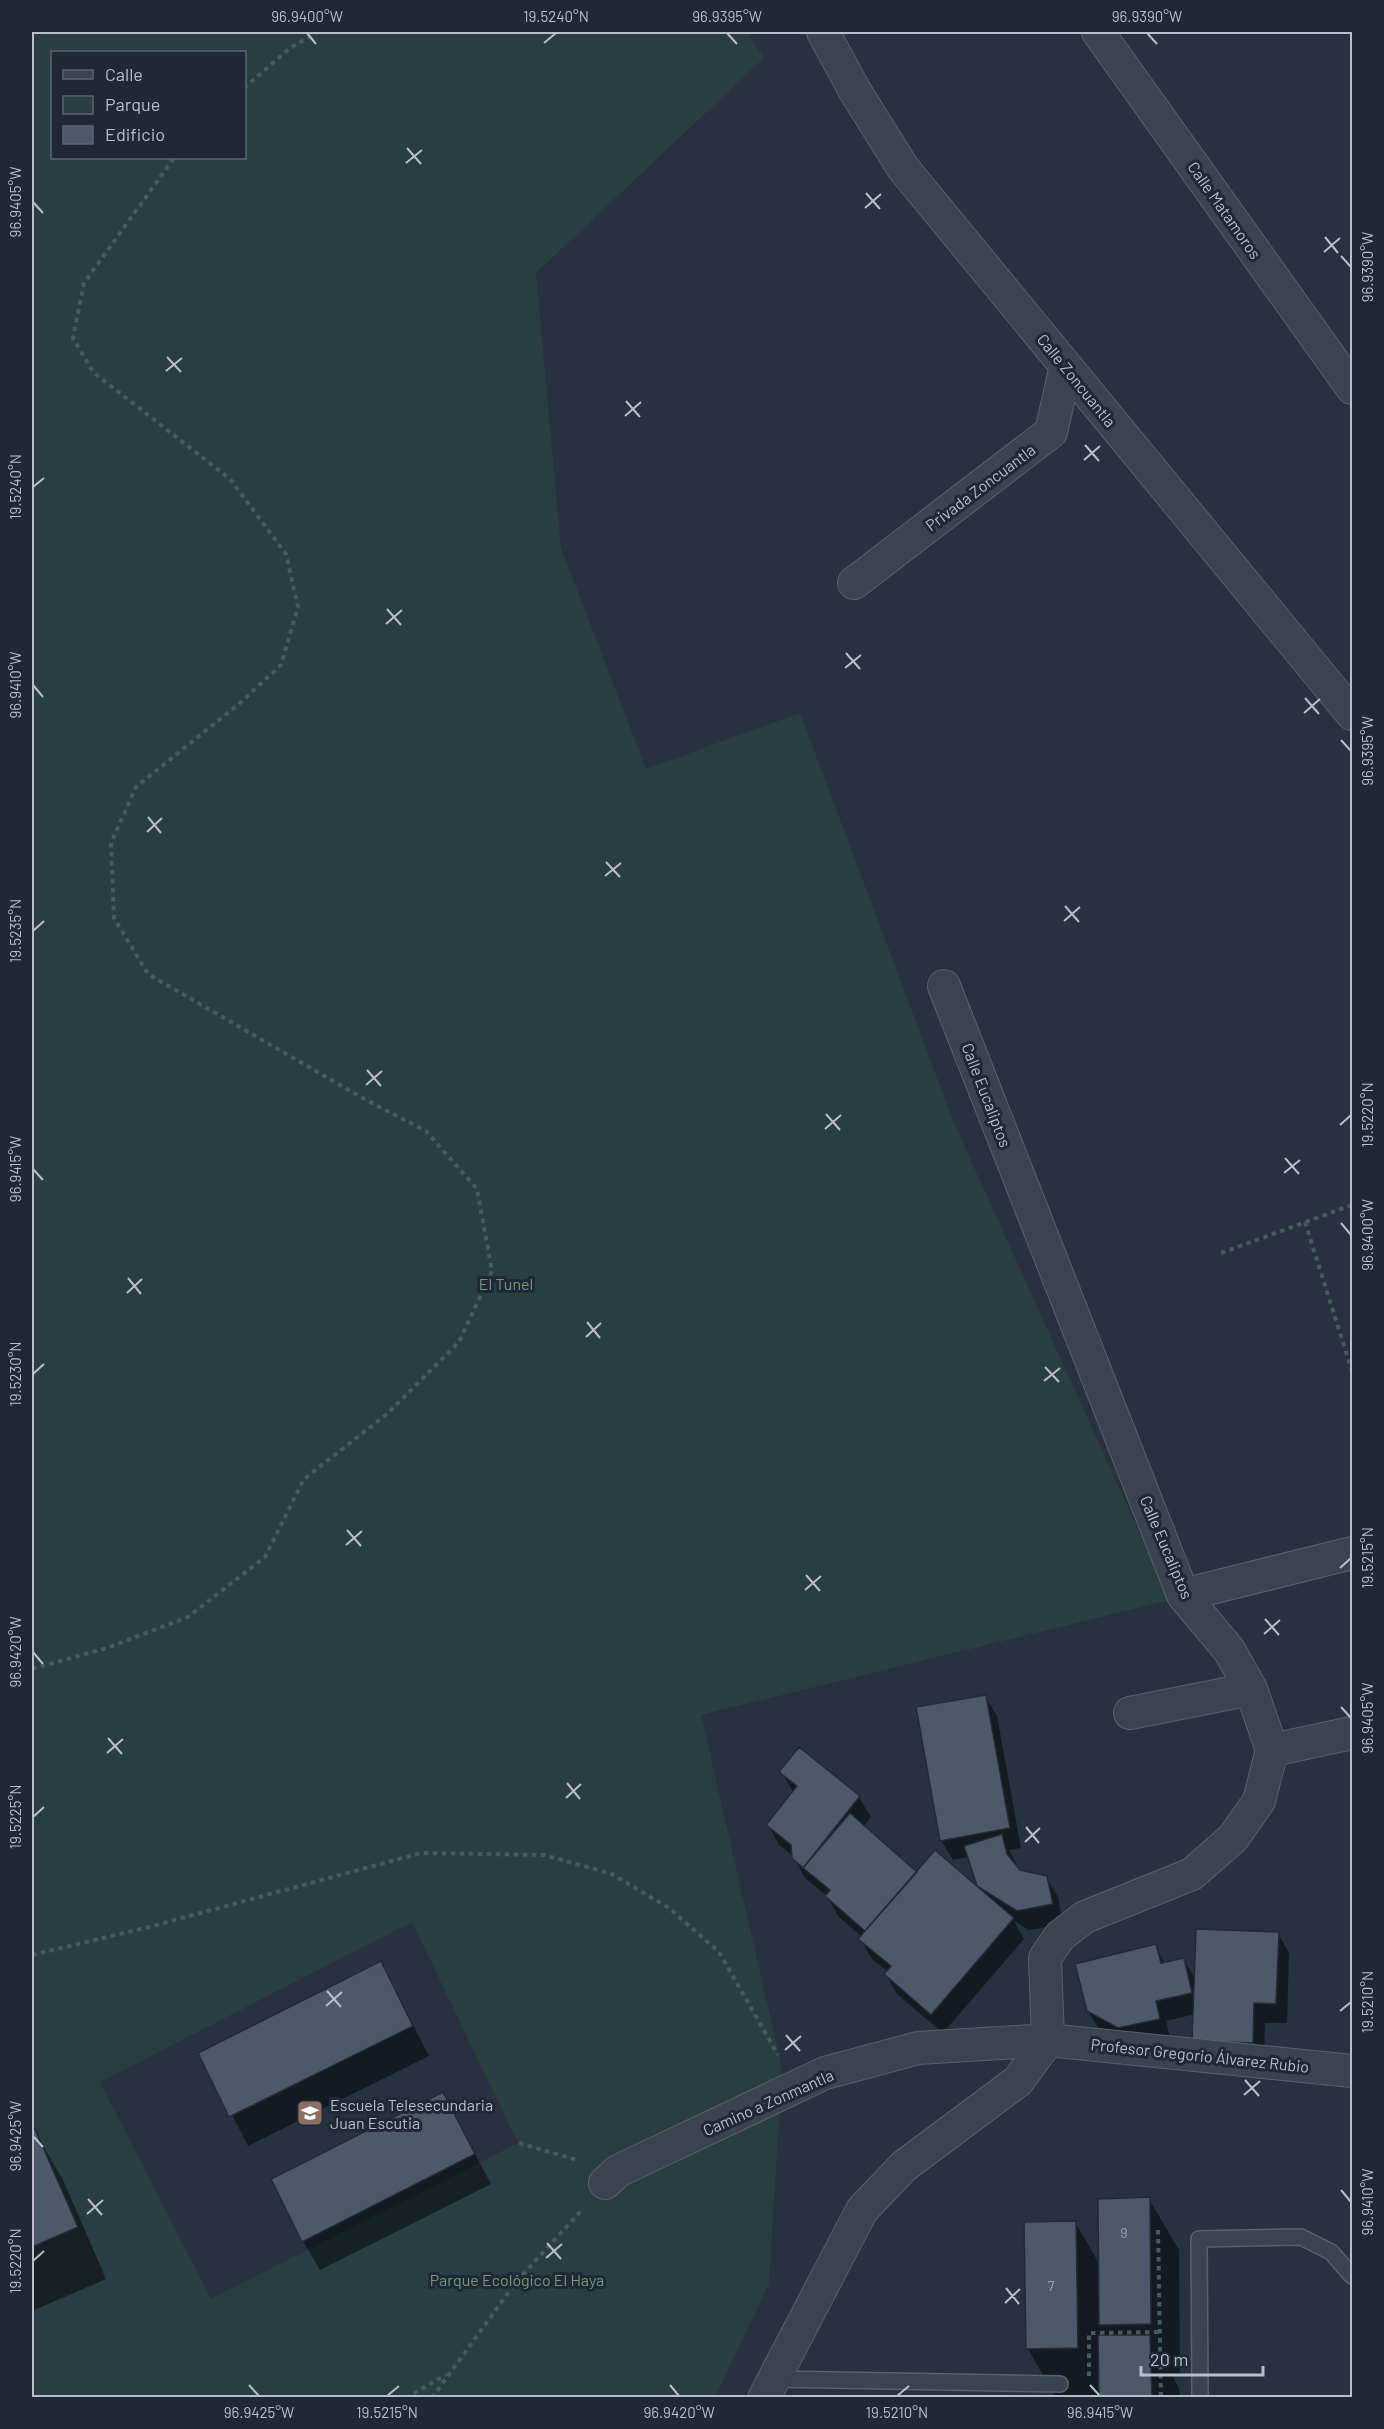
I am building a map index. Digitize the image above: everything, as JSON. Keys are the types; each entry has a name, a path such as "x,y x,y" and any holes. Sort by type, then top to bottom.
{"street":[{"name":"Calle Zoncuantla","path":"823,32 855,91 903,168 1353,714"},
{"name":"Calle Matamoros","path":"1098,32 1353,388"},
{"name":"Privada Zoncuantla","path":"854,583 1051,432 1066,366"},
{"name":"Calle Eucaliptos","path":"944,986 1183,1595 1229,1650 1251,1689 1272,1750"},
{"path":"1183,1595 1353,1553"},
{"path":"1130,1713 1251,1689"},
{"path":"769,2388 862,2210 904,2166 1018,2081 1048,2040 1045,1958 1060,1936 1085,1917 1192,1874 1225,1845 1259,1801 1272,1750 1353,1733"},
{"name":"Profesor Gregorio Álvarez Rubio","path":"1048,2040 1353,2071"},
{"name":"Camino a Zonmantla","path":"612,2177 825,2073 918,2048 1048,2040"}],"lane":[{"path":"1200,2397 1199,2239 1301,2237 1330,2252 1353,2276"},
{"path":"769,2388 1060,2384"}],"path":[{"path":"246,86 290,48 318,32"},
{"path":"32,1670 107,1648 188,1617 265,1557 304,1479 387,1414 459,1342 492,1271 477,1189 426,1131 368,1101 148,974 114,918 111,843 136,787 240,704 281,665 298,607 286,554 230,479 93,372 73,338 84,283 173,159"},
{"path":"1221,1253 1353,1205"},
{"path":"1305,1222 1353,1371"},
{"path":"32,1955 149,1927 421,1853 544,1855 612,1874 669,1908 719,1952 796,2087"},
{"path":"432,2397 516,2282 612,2177 519,2144"},
{"path":"1158,2230 1161,2397"},
{"path":"1060,2384 1089,2384 1089,2333 1160,2332"},
{"path":"406,2397 450,2374"}],"green space":[{"name":"El Tunel","path":"32,32 747,32 764,58 536,273 561,548 646,769 800,713 954,1123 1170,1600 701,1715 782,2068 769,2284 715,2397 32,2398","holes":["412,1922 518,2143 211,2299 100,2082"]}],"building":[{"path":"986,1695 1010,1828 940,1841 916,1707"},
{"path":"799,1747 860,1796 803,1868 792,1858 791,1845 766,1825 797,1786 779,1772"},
{"path":"850,1813 917,1872 865,1931 825,1896 830,1890 803,1868"},
{"path":"1002,1834 1007,1854 1020,1870 1047,1876 1053,1904 1017,1911 977,1886 964,1846"},
{"path":"935,1850 1014,1918 931,2015 884,1974 891,1966 858,1939"},
{"path":"1196,1929 1279,1932 1276,2004 1254,2003 1253,2043 1192,2041"},
{"path":"1156,1944 1161,1963 1184,1958 1192,1993 1156,2001 1160,2019 1118,2028 1087,2011 1075,1964"},
{"path":"381,1961 413,2026 229,2117 198,2053"},
{"path":"443,2092 475,2154 302,2242 271,2179"},
{"path":"35,2129 78,2227 32,2247 32,2130"},
{"path":"1150,2197 1151,2324 1099,2325 1098,2199"},
{"path":"1076,2221 1078,2348 1026,2349 1024,2222"},
{"path":"1098,2335 1150,2335 1152,2398 1099,2398"}],"place":[{"name":"Escuela Telesecundaria Juan Escutia","path":"310,2113"}],"park label":[{"name":"Parque Ecológico El Haya","path":"517,2279"}]}
